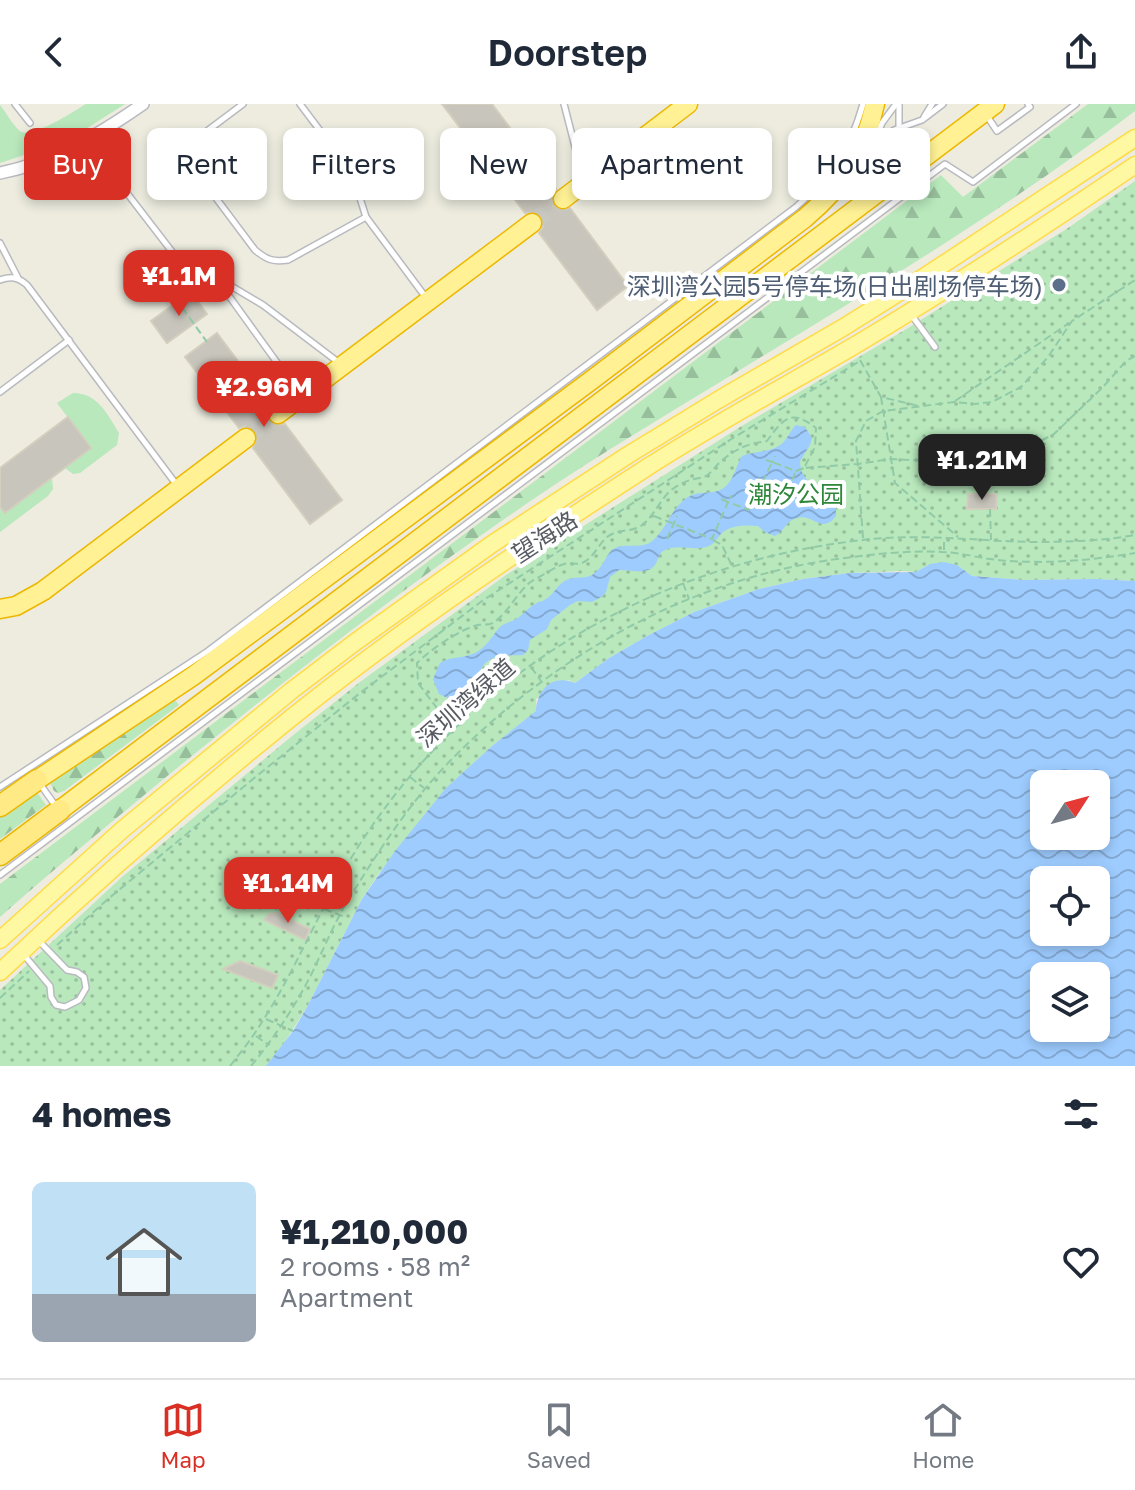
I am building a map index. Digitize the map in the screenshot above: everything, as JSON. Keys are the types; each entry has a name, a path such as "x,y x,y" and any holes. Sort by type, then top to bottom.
{"highway":[{"path":"656,128 688,104"},
{"path":"869,128 875,104"},
{"path":"930,152 983,110"},
{"path":"563,199 572,192"},
{"path":"0,806 94,735 193,676 593,379 825,200"},
{"path":"0,855 459,511 865,200"},
{"path":"278,414 532,223"},
{"path":"0,609 16,606 43,591 246,438"}],"main road":[{"name":"望海路","path":"0,940 122,830 291,691 459,567 641,447 927,275 1135,138"},
{"name":"望海路","path":"0,972 150,836 296,714 412,627 649,467 909,312 1135,165"}],"street":[{"path":"0,173 77,145 143,104"}],"lane":[{"path":"15,104 30,123"},
{"path":"243,104 191,143 187,152 189,162 255,250 265,259 288,260 366,217"},
{"path":"300,104 352,173 366,217 428,301"},
{"path":"564,104 572,136"},
{"path":"0,787 94,735 796,207 832,172 852,137 863,104"},
{"path":"879,128 897,104"},
{"path":"897,104 899,128 922,120 943,104"},
{"path":"922,120 932,104"},
{"path":"983,110 997,131 1030,107 1028,104"},
{"path":"0,875 945,164 973,182 1076,104"},
{"path":"131,198 180,262 216,277 263,305 342,365"},
{"path":"0,243 19,278 35,294 179,488"},
{"path":"216,277 302,396"},
{"path":"0,280 19,278"},
{"path":"909,312 935,347"},
{"path":"0,392 69,340"},
{"path":"37,780 60,810"},
{"path":"21,952 50,986 56,1005 65,1007 79,1000 86,988 84,977 67,970 36,938"}],"path":[{"path":"202,271 193,295 181,306 207,342"},
{"path":"954,402 1135,280"},
{"path":"863,540 856,441 866,421 883,411 954,402 992,402 1021,387 1048,357 1072,321"},
{"path":"766,460 796,471 891,459 950,462 1012,456 1054,434 1126,361 1135,356"},
{"path":"49,953 108,899 253,779 482,601 733,438 860,361 881,397 895,483 959,538"},
{"path":"881,397 920,407"},
{"path":"453,729 418,683 417,663 431,650 462,630 490,624 502,617 531,582 564,564 580,564 592,557 610,535 633,531 653,515 669,492 691,479 705,477 738,448 767,441 782,421 805,419 816,428 815,447 804,468"},
{"path":"721,499 749,510 775,456"},
{"path":"784,502 796,471"},
{"path":"712,539 732,495"},
{"path":"786,496 793,498"},
{"path":"990,509 991,540"},
{"path":"653,515 722,545 732,566"},
{"path":"667,539 677,516"},
{"name":"深圳湾绿道","path":"230,1066 265,1019 363,839 409,776 475,709 565,642 606,618 683,582 801,549 896,537 1075,542 1135,535"},
{"path":"944,538 944,552"},
{"path":"251,1066 281,1026 305,986 352,892 425,789 478,734 542,682 615,634 689,599 725,586 845,558 944,552 1029,562 1135,553"},
{"path":"683,582 689,599"},
{"path":"530,666 542,682"},
{"path":"409,776 425,789"},
{"path":"323,908 345,917"},
{"path":"0,998 34,966"},
{"path":"265,1019 293,1031"},
{"path":"254,1035 268,1045"}],"green space":[{"path":"86,104 125,104 87,128 41,128"},
{"path":"1088,104 1135,104 1135,111 1090,145 951,239 615,446 484,533 263,699 0,917 0,884 908,200 930,200 930,183 941,175 963,197"},
{"path":"0,105 20,131 24,132 24,155 0,163"},
{"path":"1135,181 1135,581 1023,580 972,576 957,565 930,564 916,572 850,573 803,579 759,589 694,612 609,658 575,683 568,680 536,699 537,711 492,746 446,789 362,899 307,1007 266,1066 0,1066 0,990 122,877 360,682 506,575 740,427 903,331 1068,228"},
{"path":"73,393 95,401 119,433 117,445 80,473 73,474 65,468 91,448 57,403"},
{"path":"52,478 53,489 48,496 0,532 0,507 5,513"},
{"path":"175,700 179,705 64,791 54,791 50,783 52,779"},
{"path":"36,791 46,805 0,839 0,816"}],"water":[{"name":"潮汐公园","path":"796,425 805,427 812,438 800,461 804,476 836,501 836,516 830,522 821,524 801,517 789,522 775,536 758,526 734,527 722,533 709,546 665,550 648,570 619,570 610,577 603,596 592,602 578,601 570,605 551,620 547,629 530,640 528,650 523,655 498,656 485,663 473,689 463,699 454,701 439,694 433,679 440,663 479,651 502,626 548,597 563,582 596,572 615,548 651,542 684,500 725,487 742,456 776,448"},
{"path":"944,562 957,565 972,576 1023,580 1135,581 1135,1066 266,1066 293,1031 362,899 395,851 446,788 536,711 539,696 548,685 560,680 575,683 647,636 694,612 759,589 850,573 916,572 930,564"}],"building":[{"path":"442,104 492,104 510,128 460,128"},
{"path":"515,200 552,200 553,206 559,210 570,208 628,286 597,310 539,233 543,227 542,216 536,212 525,213"},
{"path":"191,292 207,314 167,343 151,321"},
{"path":"217,333 271,405 267,410 268,421 274,425 285,424 342,500 310,524 253,448 258,437 255,430 245,426 239,428 185,357"},
{"path":"68,417 91,448 5,513 0,507 0,468"},
{"path":"968,494 997,494 996,509 967,509"},
{"path":"277,913 310,929 305,940 264,920 269,914"},
{"path":"240,961 278,975 272,988 223,969"}],"tunnel":[{"path":"532,223 563,199"},
{"path":"246,438 278,414"}],"place":[{"name":"深圳湾公园5号停车场(日出剧场停车场)","path":"1059,285"}]}
